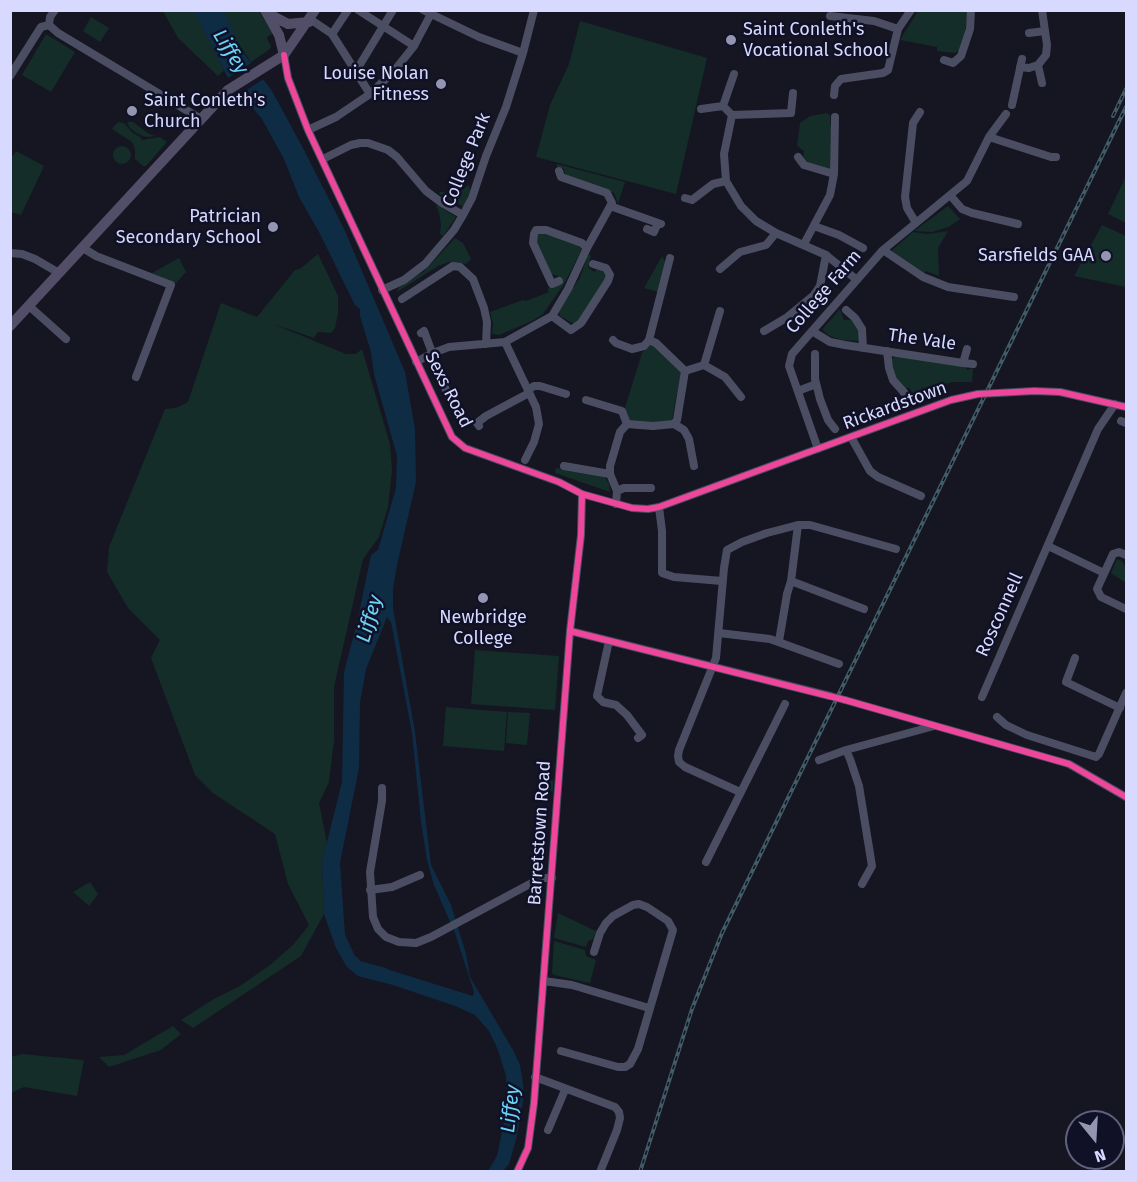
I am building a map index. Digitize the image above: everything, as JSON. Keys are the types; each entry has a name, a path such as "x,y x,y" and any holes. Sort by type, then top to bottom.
{"main road":[{"path":"266,12 288,24 312,17"},
{"path":"266,12 279,35 284,55"},
{"path":"12,322 228,90 284,55 312,17"}],"street":[{"path":"49,25 50,17 55,10"},
{"path":"358,10 414,46"},
{"path":"356,71 393,10"},
{"name":"College Park","path":"382,290 404,279 425,264 454,230 463,215 472,198 506,107 524,53 534,10"},
{"path":"834,95 835,86 841,79 883,73 888,70 898,29 911,10"},
{"path":"944,60 953,63 961,56 970,29 971,10"},
{"path":"1012,105 1021,63 1029,68 1038,65 1046,55 1047,45 1042,10"},
{"path":"332,34 347,11"},
{"path":"308,130 336,117 370,94 394,71 414,46 429,12 478,37 524,53"},
{"path":"830,16 874,21 898,29"},
{"path":"312,17 332,34 370,94"},
{"path":"10,76 41,27 49,25"},
{"path":"49,25 58,33 201,119"},
{"path":"1029,33 1045,31"},
{"name":"Sexs Road","path":"284,55 288,78 308,130 452,437 465,448 559,482 582,494 632,508 660,507 818,449"},
{"path":"1038,65 1042,83"},
{"path":"723,106 734,74"},
{"path":"723,106 732,115 790,113 794,93"},
{"path":"701,109 723,106"},
{"path":"916,222 907,208 905,197 913,123 920,112"},
{"name":"College Farm","path":"818,449 789,366 792,354 883,250 968,181 989,137 1006,114"},
{"path":"732,115 724,154 726,181 741,206 756,221 776,233 826,255 857,280"},
{"path":"804,244 830,195 834,174 835,117"},
{"path":"989,137 1056,157"},
{"path":"322,159 351,145 368,142 388,150 397,157 426,191 463,215"},
{"path":"798,157 804,165 834,174"},
{"path":"416,362 449,347 505,342 552,316 572,282 610,206 611,199 607,193 561,177 559,171"},
{"path":"685,198 692,200 713,184 726,181"},
{"path":"950,195 962,208 972,213 1018,224"},
{"path":"610,206 659,223 653,232"},
{"path":"814,226 839,235 863,248"},
{"path":"559,281 552,284 532,243 534,234 541,229 546,230 582,243 587,248"},
{"path":"720,269 740,252 766,244 776,233"},
{"path":"83,248 171,285 135,377"},
{"name":"College Farm","path":"883,250 923,277 948,287 1014,297"},
{"path":"10,253 22,254 59,273"},
{"path":"764,331 786,318 814,296 820,286 826,255"},
{"path":"613,340 632,349 644,346 649,340 670,258"},
{"path":"552,316 571,330 580,323 610,275 606,268 593,264"},
{"path":"402,298 410,290 453,267 465,269 473,279 484,308 487,322 486,344"},
{"path":"29,306 66,339"},
{"name":"The Vale","path":"846,310 862,328 863,348"},
{"path":"704,365 720,311"},
{"name":"The Vale","path":"812,331 830,342 968,363 967,349"},
{"path":"421,333 424,332 433,353 447,395"},
{"path":"649,340 656,343 685,372"},
{"path":"505,342 536,407 539,424 525,461"},
{"path":"887,351 893,380 908,397"},
{"name":"College Farm","path":"815,354 816,384 828,420 835,429"},
{"path":"685,372 704,365 725,377 741,398"},
{"path":"674,424 677,420 685,372"},
{"path":"798,391 816,384"},
{"path":"479,426 477,423 486,416 518,401 534,386 566,394"},
{"name":"Rickardstown","path":"818,449 951,400 978,394 1060,392 1126,406"},
{"path":"586,400 622,411 627,424"},
{"name":"Rosconnell","path":"982,697 1098,429 1115,404"},
{"path":"627,424 653,426 674,424 684,430 689,439 694,466"},
{"path":"616,504 617,491 610,474 610,466 620,432 627,424"},
{"path":"851,438 870,471 878,477 921,496"},
{"path":"564,466 610,474"},
{"path":"617,491 624,488 651,488"},
{"name":"Barretstown Road","path":"517,1172 528,1148 535,1077 570,631 581,535 582,494"},
{"path":"660,507 662,573 674,577 722,581"},
{"path":"779,642 791,581 798,525"},
{"path":"740,792 685,767 679,762 679,750 714,668 725,557 730,548 767,533 798,525 810,525 896,549"},
{"path":"1048,546 1104,573"},
{"path":"1126,555 1115,552 1097,589 1098,594 1126,609"},
{"path":"791,581 864,609"},
{"path":"570,631 830,696 1069,764 1126,797"},
{"path":"719,633 753,636 779,642 839,664"},
{"path":"609,641 597,696 603,702 616,705 627,715 642,735 638,738"},
{"path":"1075,658 1066,682 1120,708"},
{"path":"997,717 1027,735 1096,757 1126,693"},
{"path":"706,862 785,704"},
{"path":"819,760 934,725"},
{"path":"846,750 859,786 872,866 862,884"},
{"path":"382,789 370,872 370,890 373,917 378,928 386,937 399,942 416,942 431,937 455,922 541,878 552,878"},
{"path":"370,890 392,887 420,875"},
{"path":"561,1051 618,1067 625,1067 634,1059 673,930 668,921 647,907 639,904 633,905 613,916 606,923 594,952"},
{"path":"544,981 572,985 649,1008"},
{"path":"535,1077 615,1107 619,1112 617,1130 600,1172"},
{"path":"548,1130 566,1090"}],"green space":[{"path":"163,11 195,11 224,70 218,76 178,38"},
{"path":"224,11 259,11 273,34 267,39 271,46 270,49 251,62 234,37"},
{"path":"918,11 968,11 960,50 955,53 937,51 937,47 900,40"},
{"path":"91,17 109,28 100,42 83,31"},
{"path":"580,21 707,58 676,194 536,157 550,105 569,64"},
{"path":"46,34 75,52 51,92 22,75"},
{"path":"827,113 830,115 831,126 830,170 803,160 804,151 797,146 800,123 810,116"},
{"path":"118,122 124,123 142,140 160,137 167,142 146,166 143,166 135,159 132,142 112,129"},
{"path":"127,122 133,122 149,134 156,136 147,137 138,134 130,128"},
{"path":"122,146 128,149 131,155 128,161 122,164 116,161 113,155 116,149"},
{"path":"16,151 44,166 21,215 11,212 11,155 13,156"},
{"path":"557,164 625,182 618,204 614,193 569,177 565,174 564,169 556,166"},
{"path":"1126,176 1126,223 1108,214"},
{"path":"469,185 470,191 464,207 439,194 440,192 458,193"},
{"path":"437,205 456,217 443,236 440,234 441,225"},
{"path":"948,206 960,219 949,227 932,232 914,231"},
{"name":"Sarsfields GAA","path":"1102,225 1126,236 1126,287 1074,276"},
{"path":"948,231 938,248 939,276 926,271 923,276 890,252 913,232 928,234"},
{"path":"539,232 579,244 582,249 564,284 543,314 499,335 492,334 493,323 490,312 523,300 526,301 549,292 547,289 562,284 558,276 550,274 535,242"},
{"path":"455,238 463,243 471,259 466,264 449,262 438,266 397,292 398,288 424,271"},
{"path":"318,254 338,296 335,328 331,333 318,332 314,338 273,324 346,354 356,354 362,349 390,444 392,471 388,507 379,537 363,559 334,687 334,740 329,782 319,803 327,843 322,862 324,914 301,956 193,1028 181,1020 212,1000 240,986 270,965 293,945 309,925 288,884 275,834 213,793 195,775 151,658 160,640 128,608 107,572 109,547 165,409 176,408 188,402 221,303 257,317 295,270 300,269"},
{"path":"588,254 591,256 588,267 594,272 599,267 606,271 607,275 578,322 574,324 560,316 558,309 580,278"},
{"path":"662,256 666,264 658,292 644,288"},
{"path":"179,258 186,272 176,283 152,273"},
{"path":"840,309 844,320 854,320 858,325 859,341 842,340 822,330"},
{"path":"652,343 681,373 672,420 670,423 630,423 624,411 642,353"},
{"path":"896,356 965,366 967,370 973,368 972,382 953,382 941,385 911,398 909,394 911,390 908,387 905,390 896,380 891,359"},
{"path":"556,468 604,475 610,492 555,473"},
{"path":"1117,559 1122,561 1126,568 1126,583 1111,573"},
{"path":"475,650 559,656 555,710 471,704"},
{"path":"446,707 507,712 504,751 443,746"},
{"path":"508,712 530,713 527,745 506,743"},
{"path":"553,780 553,791 538,791 538,781"},
{"path":"90,882 98,894 89,906 73,892"},
{"path":"558,913 596,931 586,947 554,938"},
{"path":"554,941 585,950 586,956 596,960 590,983 552,973"},
{"path":"173,1026 181,1034 161,1050 109,1067 99,1057 124,1055"},
{"path":"22,1054 84,1060 77,1096 24,1087 11,1093 11,1057"}],"water":[{"path":"194,11 224,11 242,51 272,91 345,231 405,372 415,429 416,482 397,565 393,608 415,732 431,865 451,905 466,954 470,977 520,1065 524,1096 517,1136 509,1164 503,1171 488,1171 497,1156 507,1107 506,1076 489,1031 475,1015 455,1006 358,976 347,967 336,948 324,914 322,862 342,782 344,672 371,555 378,550 396,488 397,456 374,374 360,309 355,305 299,197 284,159 262,119 228,78","holes":["387,617 391,622 412,733 427,860 434,885 455,933 474,992 473,996 383,968 366,970 355,956 345,935 340,863 359,768 360,702 366,669"]}],"pier":[{"path":"254,61 265,78 239,95 224,76 228,78"}],"waterway":[{"name":"Liffey","path":"354,961 356,965 385,973"}],"railway":[{"path":"1113,116 1126,89"},
{"path":"640,1172 692,1009 722,933 1126,107"}],"cycle path":[{"path":"284,55 288,78 308,130 452,437 465,448 559,482 582,494 632,508 648,509 659,507 951,400 978,394 1060,392 1126,407"},
{"path":"517,1172 528,1148 534,1103 570,631 581,535 582,494"},
{"path":"570,631 845,700 1069,764 1126,797"}],"place":[{"name":"Saint Conleth's Vocational School","path":"731,40"},
{"name":"Louise Nolan Fitness","path":"441,84"},
{"name":"Saint Conleth's Church","path":"132,111"},
{"name":"Patrician Secondary School","path":"273,227"},
{"name":"Sarsfields GAA","path":"1106,256"},
{"name":"Newbridge College","path":"483,598"}]}
